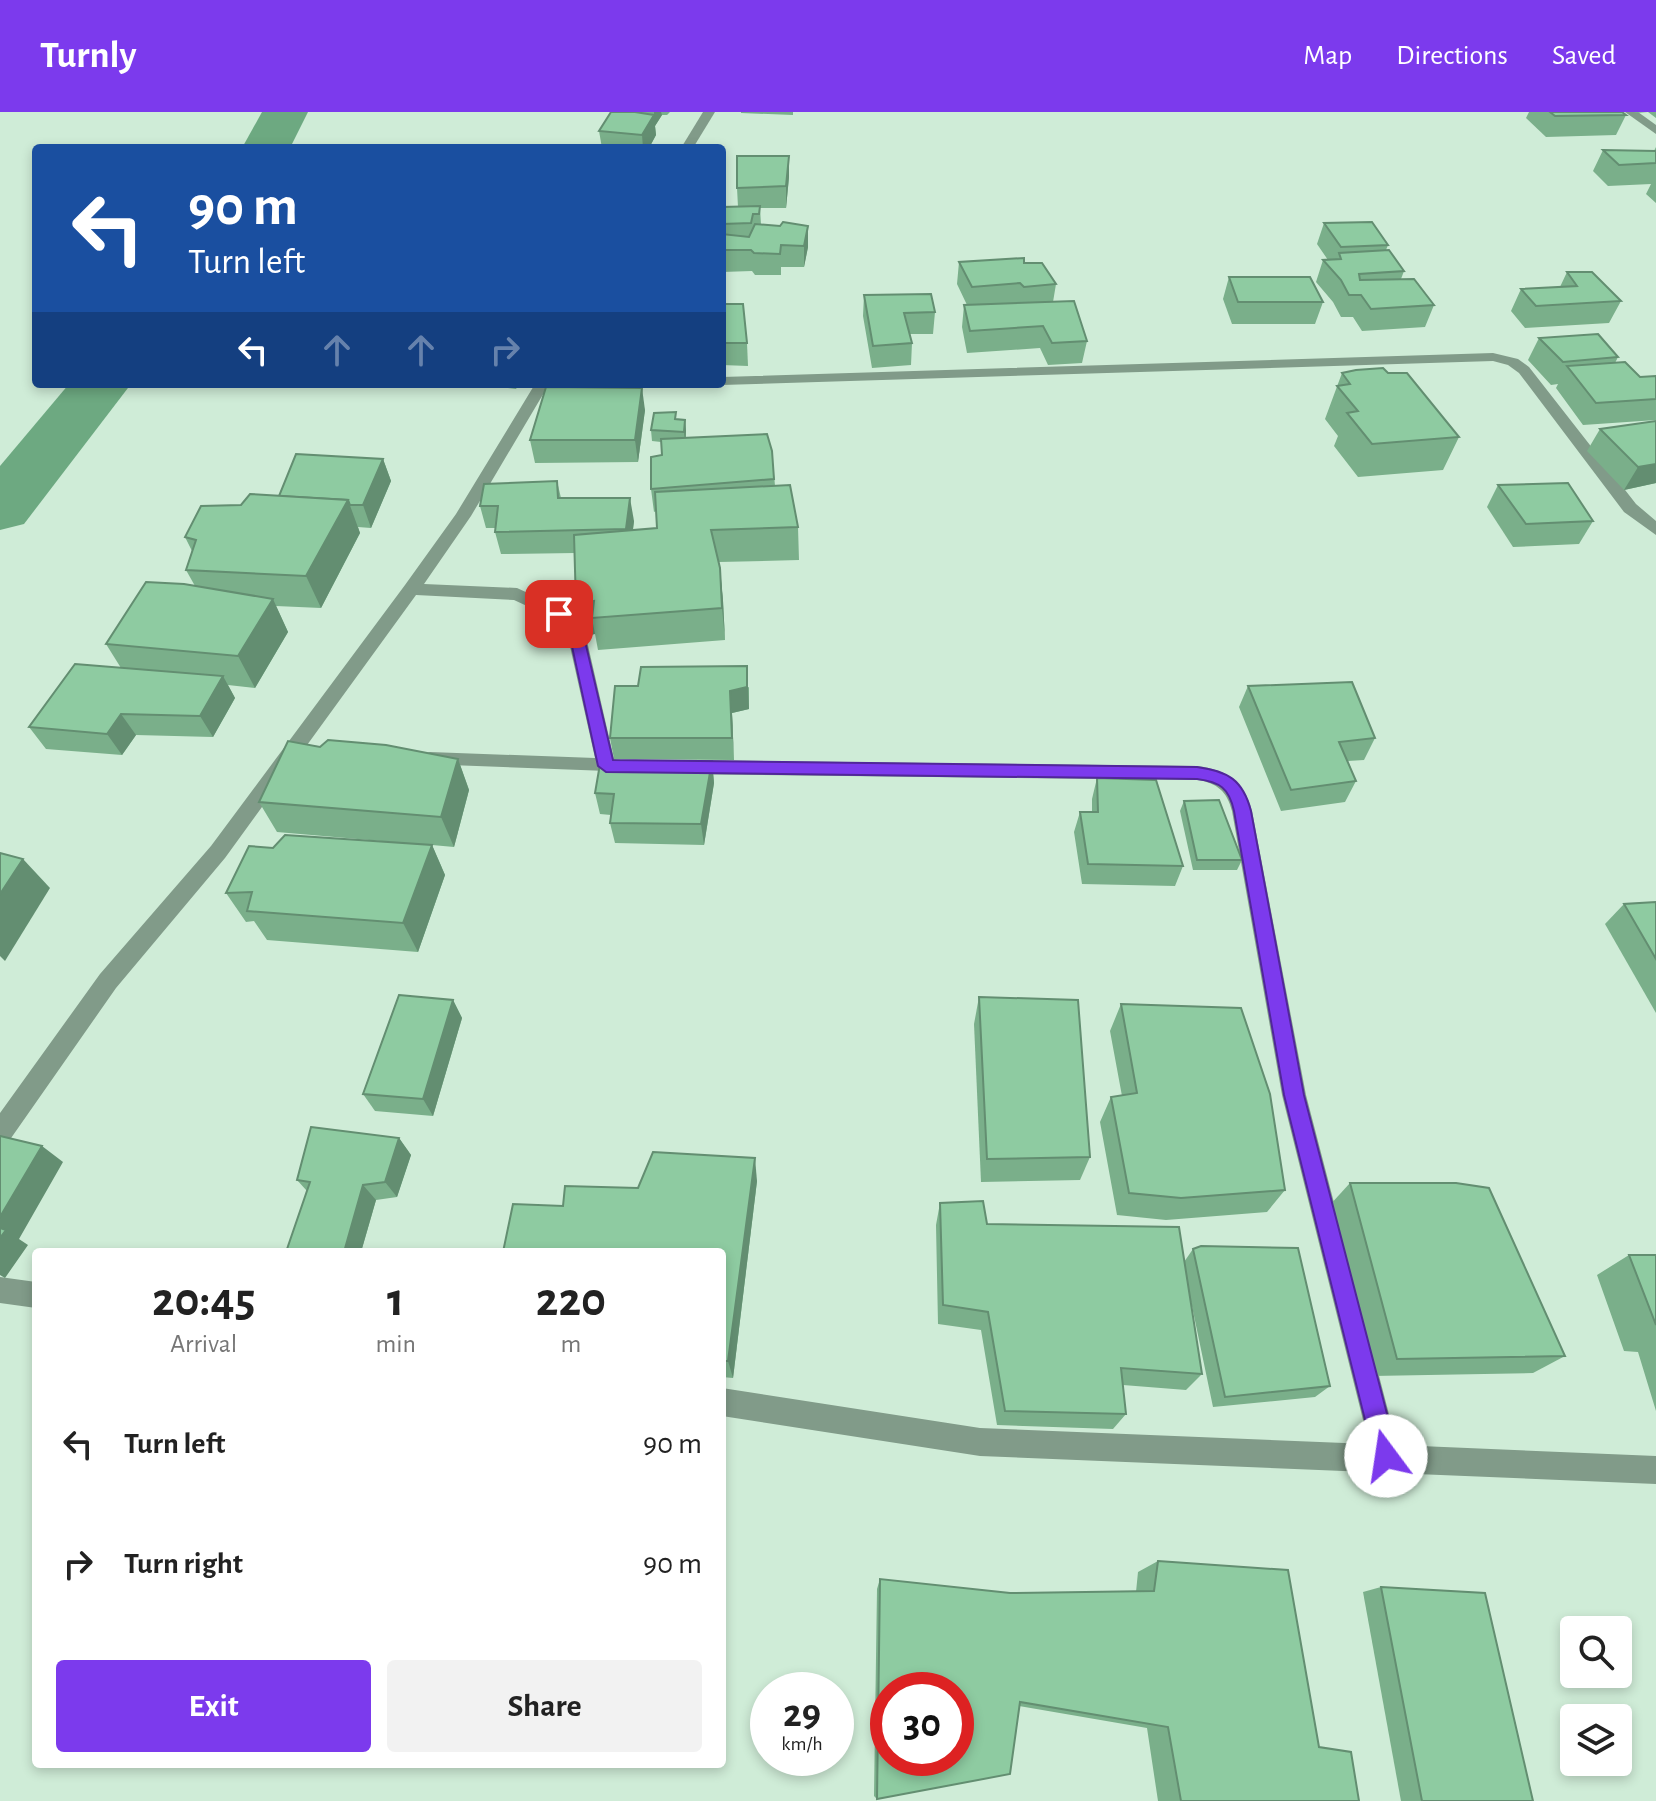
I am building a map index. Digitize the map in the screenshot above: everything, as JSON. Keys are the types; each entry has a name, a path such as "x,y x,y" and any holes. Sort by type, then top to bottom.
{"street":[{"path":"689,144 709,112"},
{"path":"1631,112 1656,131"},
{"path":"726,381 1493,357 1513,362 1524,370 1630,508 1656,530"},
{"path":"0,1133 108,981 218,852 411,589 463,516 540,388"},
{"path":"411,589 517,594 559,614 578,641 606,766"},
{"path":"289,753 320,755"},
{"path":"415,759 606,766 1197,773 1214,775 1229,782 1238,793 1242,811 1294,1095 1386,1456"},
{"path":"0,1290 32,1294"},
{"path":"726,1403 980,1442 1386,1456 1492,1465 1656,1470"}],"building":[{"path":"611,112 654,115 642,135 599,131"},
{"path":"1550,112 1622,112 1626,115 1555,116"},
{"path":"1603,150 1656,151 1656,163 1619,165"},
{"path":"737,156 789,156 786,186 737,188"},
{"path":"760,206 759,214 753,214 751,223 726,224 726,207"},
{"path":"783,222 808,226 804,246 781,245 780,254 726,250 726,234 749,237 755,224 780,226"},
{"path":"1372,222 1388,245 1341,247 1324,223"},
{"path":"1389,250 1404,271 1359,274 1360,280 1414,279 1434,305 1371,309 1361,295 1349,295 1341,280 1323,260 1341,259 1339,253"},
{"path":"1024,258 1024,263 1042,263 1056,284 972,287 959,262"},
{"path":"1567,272 1592,272 1621,301 1536,306 1521,289 1577,286"},
{"path":"1229,277 1310,277 1323,302 1238,302"},
{"path":"931,294 935,312 904,313 912,343 873,346 864,295"},
{"path":"1074,301 1087,341 1052,343 1043,326 970,331 964,305"},
{"path":"726,304 743,304 747,343 726,343"},
{"path":"1598,334 1618,357 1563,362 1539,338"},
{"path":"1625,362 1640,377 1656,376 1656,399 1596,403 1567,366"},
{"path":"1383,368 1388,373 1407,373 1459,437 1372,444 1347,413 1358,411 1337,386 1350,384 1342,373"},
{"path":"546,388 642,388 635,440 530,440"},
{"path":"676,412 675,419 685,420 684,432 651,430 654,413"},
{"path":"1656,421 1656,464 1638,467 1600,429"},
{"path":"767,434 774,479 651,489 651,457 662,455 661,439"},
{"path":"296,454 383,459 363,505 350,505 348,500 279,496"},
{"path":"557,481 558,498 630,498 626,529 495,532 498,506 480,506 484,484"},
{"path":"1568,483 1593,521 1526,524 1498,485"},
{"path":"790,485 798,527 711,530 720,568 722,608 592,618 594,601 576,604 574,535 657,528 655,492"},
{"path":"250,494 348,500 306,576 186,570 196,540 185,537 201,506 241,505"},
{"path":"146,582 184,584 273,599 238,656 106,644"},
{"path":"75,664 223,676 200,716 121,714 107,734 29,727"},
{"path":"747,666 747,687 730,691 732,738 610,738 615,686 638,686 641,667"},
{"path":"1352,682 1375,738 1339,742 1356,781 1291,790 1248,686"},
{"path":"328,740 386,745 458,759 441,817 259,802 288,741 320,747"},
{"path":"712,761 701,824 610,823 614,794 595,793 600,764"},
{"path":"1097,778 1156,780 1183,866 1088,864 1080,812 1098,812"},
{"path":"1219,800 1242,860 1197,860 1184,801"},
{"path":"285,835 432,845 403,923 247,911 252,892 226,893 249,846 273,848"},
{"path":"0,853 23,859 0,894"},
{"path":"1656,902 1656,959 1624,904"},
{"path":"399,995 453,1000 423,1099 363,1094"},
{"path":"979,997 1078,1000 1090,1157 987,1159"},
{"path":"1121,1004 1241,1008 1270,1094 1285,1190 1181,1198 1129,1193 1111,1097 1137,1093"},
{"path":"311,1127 399,1138 385,1182 363,1185 345,1248 287,1248 310,1182 297,1180"},
{"path":"0,1136 42,1146 0,1217"},
{"path":"653,1152 755,1158 728,1361 726,1248 504,1248 513,1204 563,1206 565,1186 638,1188"},
{"path":"1350,1183 1456,1183 1489,1188 1565,1356 1397,1359"},
{"path":"983,1201 987,1224 1179,1227 1202,1374 1121,1368 1126,1414 1005,1411 988,1312 943,1305 940,1203"},
{"path":"1201,1246 1298,1248 1330,1386 1225,1397 1193,1249"},
{"path":"1629,1255 1656,1255 1656,1325"},
{"path":"1158,1561 1288,1570 1319,1747 1351,1752 1359,1801 1181,1801 1168,1727 1020,1702 1010,1774 877,1799 877,1776 974,1776 974,1672 879,1672 880,1579 1010,1593 1154,1591"},
{"path":"1381,1587 1485,1593 1533,1801 1422,1801"}],"waterway":[{"path":"268,144 285,112"},
{"path":"0,509 98,388"}],"route":[{"path":"559,614 578,641 606,766 1197,773 1214,775 1229,782 1238,793 1242,811 1294,1095 1386,1456"}]}
